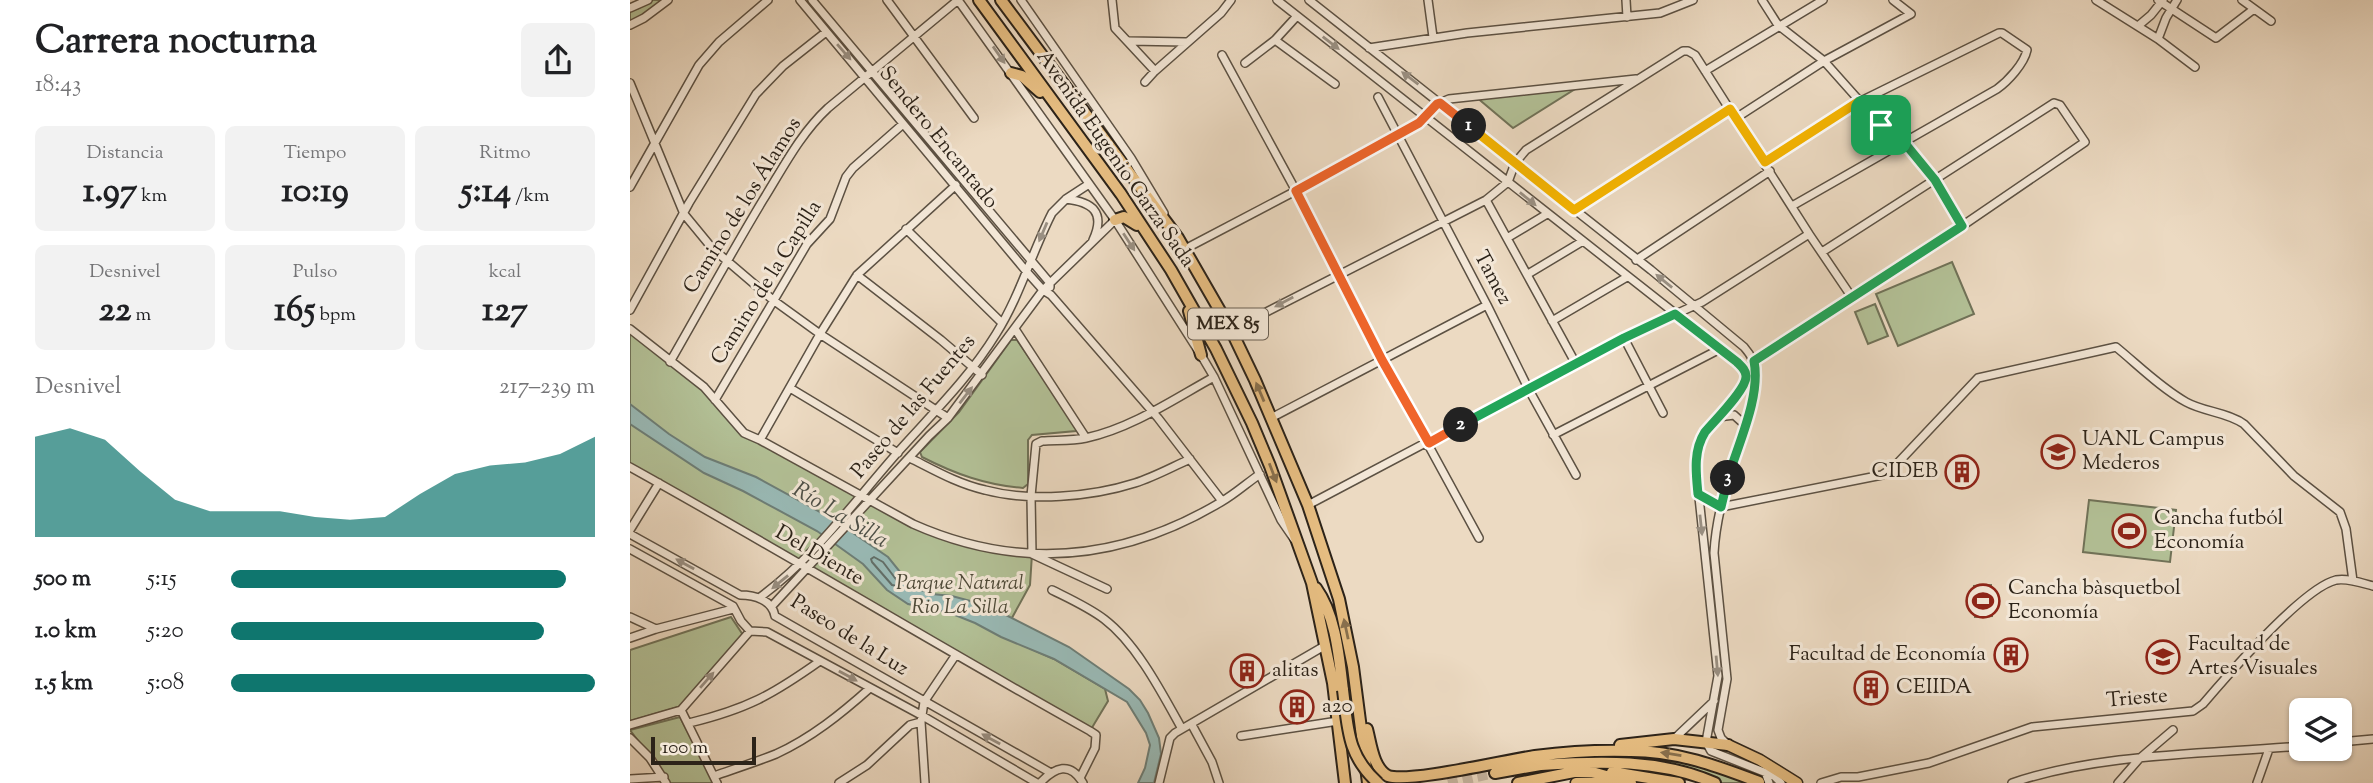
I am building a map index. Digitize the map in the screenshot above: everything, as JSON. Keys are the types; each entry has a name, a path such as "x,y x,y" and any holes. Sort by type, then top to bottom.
{"highway":[{"name":"Avenida Eugenio Garza Sada","path":"979,0 1121,194 1171,270 1216,349 1252,422 1312,583 1326,645 1338,720 1342,783"},
{"name":"Avenida Eugenio Garza Sada","path":"1002,0 1178,238 1231,330 1308,505 1339,599 1358,696 1368,783"},
{"path":"1011,73 1022,76 1058,110"},
{"path":"1115,220 1127,218 1143,229"},
{"path":"1186,298 1201,355"},
{"path":"1312,583 1328,611 1356,758 1378,783"},
{"path":"1358,696 1376,763 1384,774 1390,777 1401,779 1446,773 1536,756 1630,751 1679,755 1764,779"},
{"path":"1561,754 1588,748 1674,739 1726,744"},
{"path":"1495,773 1541,765 1582,753"},
{"path":"1541,765 1626,762 1668,769 1715,783"},
{"path":"1518,783 1574,772 1633,775 1679,783"},
{"path":"1592,772 1631,783"},
{"path":"1413,783 1446,773"}],"main road":[{"path":"1726,744 1760,760 1797,783"},
{"path":"1576,783 1623,783"}],"street":[{"path":"630,8 648,0"},
{"path":"630,25 668,0"},
{"path":"630,187 690,80 709,52 768,0"},
{"name":"Sendero Encantado","path":"800,0 1026,271 1043,290 1052,295 1151,412 1222,501"},
{"name":"Sendero Encantado","path":"811,0 873,71 961,180 1032,260 1050,283 1052,295"},
{"path":"887,0 974,118"},
{"path":"958,0 1115,220 1201,355 1281,520 1301,548"},
{"name":"Camino de los Álamos","path":"670,362 727,261 800,141 818,117 958,0"},
{"path":"1112,0 1115,29 1155,71"},
{"path":"1145,82 1221,13 1231,0"},
{"path":"1277,0 1745,371 1746,381 1741,390 1700,439 1696,456 1718,676 1706,742 1711,751 1764,779 1774,776 1781,783"},
{"path":"1309,0 1695,306 1744,347 1754,361 1756,378 1753,396 1717,521 1714,553 1727,678 1718,723 1719,734 1726,744"},
{"path":"1428,0 1433,37"},
{"path":"1626,0 1627,17"},
{"path":"1368,48 1433,37 1660,13 1693,0"},
{"path":"1762,0 1778,25 1824,61 1858,102 1881,125 1903,141 1935,180 1962,226"},
{"path":"1705,71 1822,0"},
{"path":"1736,118 1824,61 1911,13 1893,0"},
{"path":"2096,0 2158,39 2195,67"},
{"path":"2158,39 2176,0"},
{"path":"2242,0 2271,21"},
{"name":"Avenida Eugenio Garza Sada","path":"1022,1 1131,158 1178,238"},
{"path":"2138,26 2151,15 2161,1 2216,38 2254,9"},
{"path":"2151,15 2164,24"},
{"path":"1245,64 1275,40 1297,16"},
{"path":"630,310 756,94 783,66 826,32"},
{"path":"1765,162 1858,102 2001,33 2026,50 2027,53 2005,83 1792,206"},
{"path":"1275,40 1335,84"},
{"path":"1129,41 1186,42"},
{"path":"1231,330 1486,200 1507,182 1515,163 1526,150 1678,53 1688,51 1695,55 1851,296"},
{"path":"1222,55 1479,538"},
{"path":"1185,249 1397,136 1419,123 1440,103 1458,97 1640,78"},
{"path":"630,83 684,214 712,248 773,300 820,334 948,418"},
{"name":"Tamez","path":"1378,97 1487,304 1528,390 1576,475"},
{"path":"1745,371 1754,361 2085,143 2060,105 2055,102 1822,252"},
{"path":"1574,210 1730,109"},
{"name":"Camino de la Capilla","path":"715,400 807,244 830,219 846,177 903,124"},
{"path":"1636,260 1770,171"},
{"path":"760,440 820,334 858,275 961,180"},
{"name":"Paseo de las Fuentes","path":"772,606 865,498 898,453 939,410 972,367 1002,323 1052,213 1089,184"},
{"path":"1066,200 1086,203 1096,211 1098,225 1091,244"},
{"path":"1486,200 1576,364"},
{"path":"1507,238 1547,214"},
{"name":"Paseo de las Fuentes","path":"865,498 910,458 948,418 1043,290 1115,220"},
{"path":"906,229 1002,323"},
{"path":"1308,505 1624,338 1695,306 1809,234"},
{"path":"1528,274 1583,241"},
{"path":"858,275 982,375"},
{"path":"1552,321 1627,277"},
{"path":"1271,418 1487,304"},
{"path":"630,329 694,378 739,428 938,536 985,548 1032,554 1091,551 1119,546 1181,523 1222,501 1260,474"},
{"path":"1015,329 1086,438"},
{"path":"1624,338 1663,412"},
{"path":"1698,494 1721,507 1838,485 1889,472 1978,378 2116,347 2184,401 2244,424 2294,476 2336,508 2346,529 2353,581"},
{"path":"1553,435 1720,349"},
{"path":"1032,554 1031,496 1036,444 1042,441 1086,438 1120,427 1214,377"},
{"path":"790,388 898,453"},
{"path":"1717,417 1734,415 1745,425"},
{"path":"910,458 964,484 984,490 1031,496 1087,494 1115,489 1138,483 1190,459"},
{"name":"Del Diente","path":"630,467 1096,736 1095,748 1082,780"},
{"path":"630,532 659,483"},
{"name":"Paseo de la Luz","path":"630,532 740,595 759,598 772,606 775,616 1051,772 1068,769 1082,780"},
{"path":"630,549 733,608 750,631 681,710 630,725"},
{"path":"1032,554 1107,589"},
{"name":"Paseo de las Fuentes","path":"759,598 804,567"},
{"name":"Trieste","path":"1822,783 1841,777 1855,780 1929,763 2032,727 2193,711 2203,704 2278,623 2312,592 2336,580 2373,586"},
{"path":"1052,590 1091,611 1121,635 1149,673 1181,729"},
{"path":"630,638 733,608 740,595"},
{"path":"767,632 773,625 775,616"},
{"path":"630,617 656,629"},
{"name":"Paseo de la Luz","path":"750,631 767,632 1038,783"},
{"path":"1159,783 1170,738 1326,645"},
{"path":"925,783 921,719 924,702 955,656"},
{"path":"689,723 749,706 784,687 820,661"},
{"path":"681,710 715,780 776,754 823,728 870,688"},
{"path":"1674,739 1715,701"},
{"path":"839,783 867,765 910,725 921,719"},
{"path":"1241,736 1338,720"},
{"path":"1192,725 1212,762 1219,783"},
{"name":"Trieste","path":"2118,783 2139,759 2173,730"},
{"path":"630,738 650,758 665,780"},
{"path":"2352,741 2373,739"},
{"path":"2012,783 2069,769 2139,759 2289,747"},
{"path":"2258,783 2269,749"},
{"path":"1038,783 1051,772"},
{"path":"630,779 665,780"}],"green space":[{"path":"653,0 665,0 630,23 630,11"},
{"path":"1574,86 1575,89 1513,128 1475,96"},
{"path":"1952,262 1974,314 1898,346 1876,294"},
{"path":"1875,304 1888,336 1868,344 1855,312"},
{"name":"Parque Natural Rio La Silla","path":"630,329 695,380 743,430 938,535 1032,554 1030,585 1002,636 1054,659 1105,689 1108,701 1090,731 630,465"},
{"path":"1011,340 1017,340 1076,426 1076,431 1032,435 1028,440 1028,484 1023,488 983,481 946,469 922,457 920,452 959,412"},
{"name":"Cancha futból Economía","path":"2089,500 2176,510 2170,562 2083,552"},
{"name":"Cancha bàsquetbol Economía","path":"1991,585 1992,616 1975,617 1974,586"},
{"path":"731,617 743,635 682,706 630,721 630,650"},
{"path":"680,717 714,783 670,783 630,730"},
{"path":"1638,757 1700,765 1746,783 1710,783 1594,759"}],"water":[{"path":"630,404 705,457 756,477 831,518 888,557 916,588 974,602 1002,613 1069,647 1129,689 1148,713 1159,738 1161,754 1154,783 1138,783 1145,768 1150,745 1146,733 1127,702 1054,659 975,623 950,613 908,604 887,590 863,564 817,531 704,473 630,424"}],"tunnel":[{"path":"1448,783 1495,773"}],"place":[{"name":"UANL Campus Mederos","path":"2058,452"},
{"name":"CIDEB","path":"1962,472"},
{"name":"Cancha futból Economía","path":"2129,531"},
{"name":"Cancha bàsquetbol Economía","path":"1983,601"},
{"name":"Facultad de Economía","path":"2011,655"},
{"name":"Facultad de Artes Visuales","path":"2163,657"},
{"name":"alitas","path":"1247,671"},
{"name":"CEIIDA","path":"1871,688"},
{"name":"a20","path":"1297,707"}],"route":[{"path":"1858,102 1881,125 1903,141 1935,180 1962,226 1754,361 1756,378 1753,396 1721,507 1698,494 1696,456 1700,439 1741,390 1746,381 1745,371 1675,314 1624,338 1429,443 1382,360 1296,191 1419,123 1440,103 1574,210 1730,109 1765,162 1858,102"}],"water label":[{"name":"Río La Silla","path":"840,516"}]}
